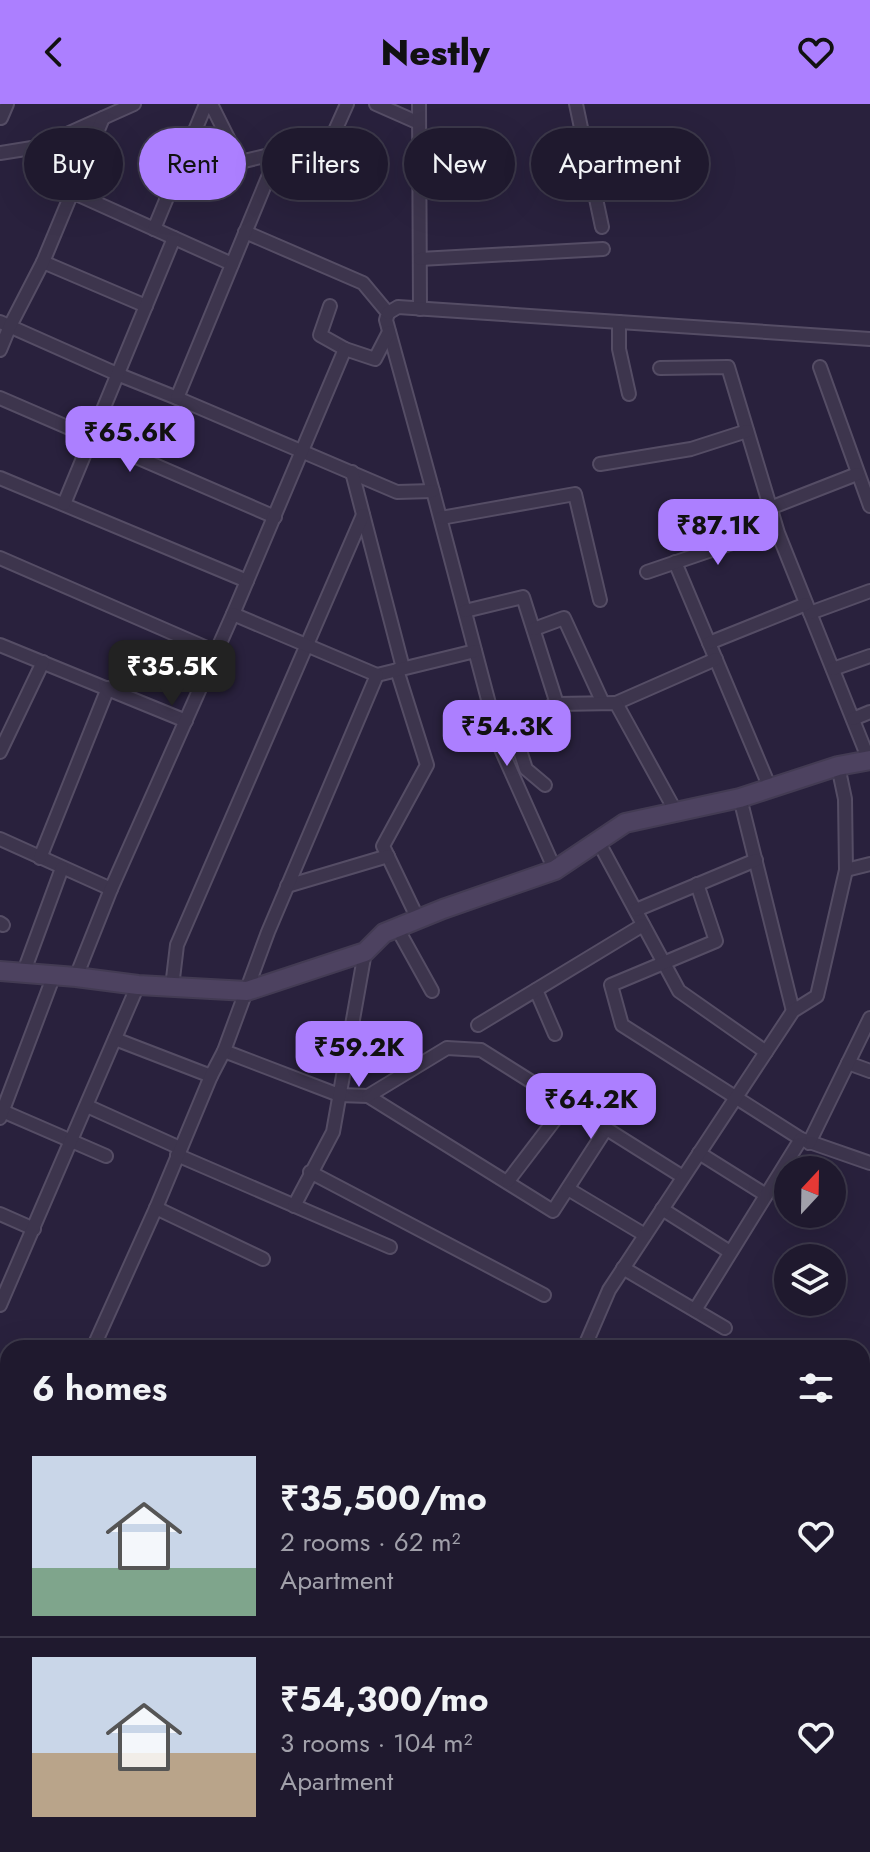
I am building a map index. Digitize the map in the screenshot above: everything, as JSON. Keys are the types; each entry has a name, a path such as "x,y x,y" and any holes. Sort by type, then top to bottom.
{"street":[{"path":"1,118 7,104"},
{"path":"0,166 3,152 38,147 134,104"},
{"path":"209,104 240,162 262,157"},
{"path":"154,229 209,104"},
{"path":"336,128 347,104"},
{"path":"376,104 419,123"},
{"path":"419,104 420,309"},
{"path":"576,104 602,227"},
{"path":"99,128 103,118"},
{"path":"177,398 262,191"},
{"path":"0,350 5,324 43,262 69,200"},
{"path":"90,200 232,264"},
{"path":"245,232 363,283 388,313"},
{"path":"64,504 174,238"},
{"path":"420,259 603,249"},
{"path":"43,262 146,306"},
{"path":"330,306 320,335 345,349 375,359 389,332"},
{"path":"555,870 501,749 389,332 388,313 398,307 870,339"},
{"path":"619,322 619,349 629,394"},
{"path":"5,324 397,492 433,491"},
{"path":"76,977 111,889 233,614 345,349"},
{"path":"0,971 138,985 247,991 365,952 384,933 555,870 625,823 740,798 838,766 870,760 776,528 728,367 660,368"},
{"path":"820,367 870,506"},
{"path":"0,398 275,517"},
{"path":"600,464 691,449 747,431"},
{"path":"352,472 427,765 383,846 418,919"},
{"path":"770,508 857,474"},
{"path":"0,478 247,581"},
{"path":"441,518 575,494 600,600"},
{"path":"172,987 177,945 363,515"},
{"path":"647,572 776,528"},
{"path":"0,558 216,652"},
{"path":"675,562 770,788"},
{"path":"709,643 808,608 870,591"},
{"path":"465,611 523,597 557,704"},
{"path":"233,614 377,675 475,651"},
{"path":"534,629 564,618 609,703 676,812"},
{"path":"0,645 186,721"},
{"path":"833,669 870,656"},
{"path":"496,729 557,704 609,703 716,659"},
{"path":"0,752 43,662"},
{"path":"97,1340 224,1051 268,932 377,675"},
{"path":"40,858 108,688"},
{"path":"853,719 870,712"},
{"path":"511,723 526,769 545,785"},
{"path":"587,1340 609,1290 793,1011 817,996 846,870 845,799 838,766"},
{"path":"740,798 793,1011"},
{"path":"0,839 111,889"},
{"path":"598,841 679,991 766,1052"},
{"path":"287,886 388,856"},
{"path":"636,910 756,860"},
{"path":"846,870 870,864"},
{"path":"23,974 62,868"},
{"path":"697,884 716,941 611,985 622,1025 805,1141 870,1163"},
{"path":"478,1025 643,925"},
{"path":"397,928 432,991"},
{"path":"294,1206 333,1132 365,952"},
{"path":"54,975 1,1113 106,1156"},
{"path":"0,1305 138,985"},
{"path":"536,990 555,1034"},
{"path":"695,1310 766,1195 805,1141 870,1018"},
{"path":"115,1039 211,1076"},
{"path":"368,1096 447,1048 481,1050 683,1177"},
{"path":"224,1051 339,1095 368,1096 553,1211 606,1129"},
{"path":"848,1063 870,1071"},
{"path":"508,1181 566,1105"},
{"path":"87,1106 294,1206 390,1247"},
{"path":"699,1153 766,1195"},
{"path":"310,1172 544,1295"},
{"path":"568,1189 645,1235"},
{"path":"156,1208 263,1259"},
{"path":"662,1209 730,1252"},
{"path":"0,1214 34,1229"},
{"path":"623,1268 725,1328"}]}
